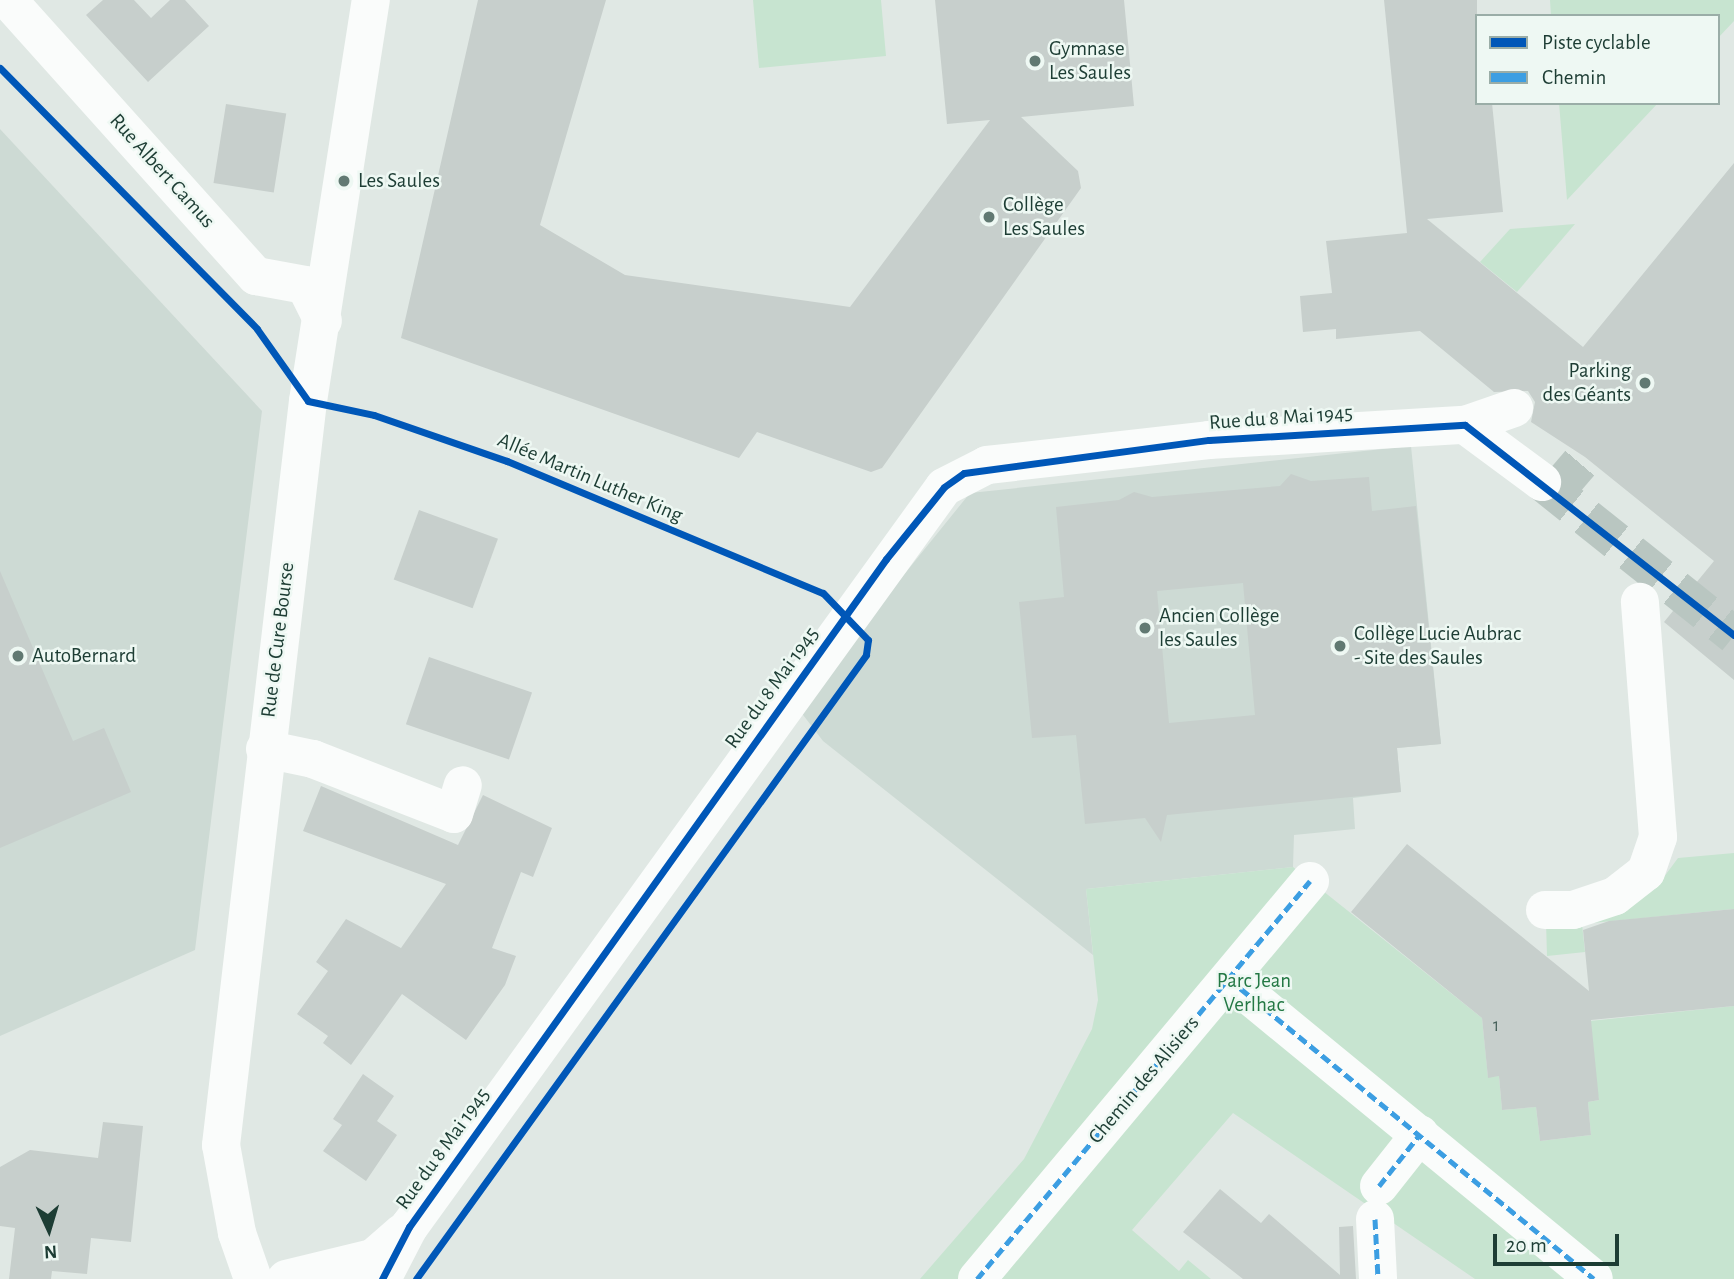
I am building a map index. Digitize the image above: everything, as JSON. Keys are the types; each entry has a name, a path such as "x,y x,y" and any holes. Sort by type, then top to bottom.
{"street":[{"name":"Rue Albert Camus","path":"8,0 256,275 305,285 323,321"},
{"name":"Rue de Cure Bourse","path":"253,1279 237,1233 221,1145 265,749 323,321 371,0"},
{"path":"1501,398 1465,425 1542,482"},
{"name":"Rue du 8 Mai 1945","path":"382,1279 409,1227 944,488 987,465 1209,440 1465,425"},
{"path":"1545,910 1573,910 1615,896 1646,872 1658,837 1640,602"},
{"path":"265,749 313,759 454,814 464,785"},
{"name":"Chemin des Alisiers","path":"977,1279 1310,881"},
{"path":"1229,979 1594,1279"},
{"path":"1378,1279 1377,1203 1420,1134"},
{"name":"Rue du 8 Mai 1945","path":"286,1279 373,1258 409,1227"}],"shaded area":[{"path":"0,129 262,411 195,950 0,1036"},
{"name":"Ancien Collège les Saules","path":"1411,446 1441,744 1397,748 1401,792 1353,798 1355,829 1294,835 1293,867 1086,889 1093,955 823,741 797,707 970,493"}],"green space":[{"path":"753,0 881,0 886,56 759,68"},
{"path":"1550,0 1734,0 1734,21 1720,36 1720,14 1551,14"},
{"path":"1559,105 1656,105 1567,200"},
{"path":"1575,224 1517,292 1480,262 1510,229"},
{"path":"1734,853 1734,909 1582,924 1585,952 1547,956 1546,922 1661,881 1678,858"},
{"name":"Parc Jean Verlhac","path":"1293,867 1482,1018 1488,1077 1499,1076 1502,1110 1536,1107 1540,1141 1591,1135 1588,1102 1599,1100 1580,1022 1734,1006 1734,1279 1475,1279 1233,1113 1132,1230 1179,1271 1188,1260 1211,1279 920,1279 1024,1159 1092,1029 1098,1000 1086,889"}],"building":[{"path":"103,0 134,0 151,18 170,0 185,0 209,26 148,82 86,15"},
{"name":"Collège Les Saules","path":"478,0 606,0 540,225 625,275 850,307 990,120 947,124 935,0 1124,0 1134,106 1021,117 1078,171 1081,188 882,468 871,472 757,432 739,458 401,338"},
{"path":"1384,0 1477,0 1475,105 1492,105 1503,212 1427,219 1583,347 1734,163 1734,680 1664,622 1714,561 1585,457 1531,422 1535,402 1528,391 1494,392 1420,331 1336,339 1336,329 1303,332 1300,296 1332,293 1326,241 1407,233"},
{"path":"226,104 286,114 274,193 213,183"},
{"name":"Collège Lucie Aubrac - Site des Saules","path":"1291,474 1311,481 1369,477 1372,511 1416,506 1441,744 1397,748 1401,792 1167,815 1161,842 1145,818 1085,824 1076,735 1032,738 1019,602 1064,597 1056,507 1119,500 1134,492 1152,497 1280,486","holes":["1243,583 1255,715 1169,723 1157,591"]},
{"path":"419,510 498,539 473,608 394,580"},
{"name":"AutoBernard","path":"0,571 73,741 104,728 131,792 0,848"},
{"path":"429,657 532,692 509,760 406,724"},
{"path":"321,786 458,845 483,795 552,828 533,877 521,872 492,948 516,956 505,985 466,1040 402,994 351,1065 323,1043 328,1036 297,1014 328,971 316,962 346,919 401,948 446,884 303,831"},
{"path":"1407,844 1589,991 1583,930 1609,921 1734,909 1734,1006 1591,1020 1599,1100 1588,1102 1591,1135 1540,1141 1536,1107 1502,1110 1499,1076 1488,1078 1482,1018 1351,912"},
{"path":"363,1074 394,1096 377,1121 397,1135 366,1181 323,1151 342,1125 333,1119"},
{"path":"103,1122 143,1126 131,1242 91,1238 87,1274 52,1271 51,1279 9,1279 15,1228 0,1226 0,1167 30,1150 98,1158"},
{"path":"1220,1189 1261,1223 1269,1214 1340,1275 1339,1227 1353,1226 1356,1279 1243,1279 1183,1232"}],"tunnel":[{"path":"1555,492 1585,457"},
{"path":"1542,482 1734,635"}],"marked path":[{"path":"977,1279 1310,881"},
{"path":"1229,979 1594,1279"},
{"path":"1379,1186 1420,1134"},
{"path":"1375,1219 1378,1279"}],"cycle path":[{"name":"Allée Martin Luther King","path":"0,68 257,329 308,401 374,415 507,461 823,593 868,640 866,655 416,1279"},
{"path":"382,1279 409,1227 886,559 944,487 964,473 1209,440 1465,425 1734,635"}],"place":[{"name":"Gymnase Les Saules","path":"1035,61"},
{"name":"Les Saules","path":"344,181"},
{"name":"Collège Les Saules","path":"989,217"},
{"name":"Parking des Géants","path":"1645,383"},
{"name":"Ancien Collège les Saules","path":"1145,628"},
{"name":"Collège Lucie Aubrac - Site des Saules","path":"1340,646"},
{"name":"AutoBernard","path":"18,656"}]}
